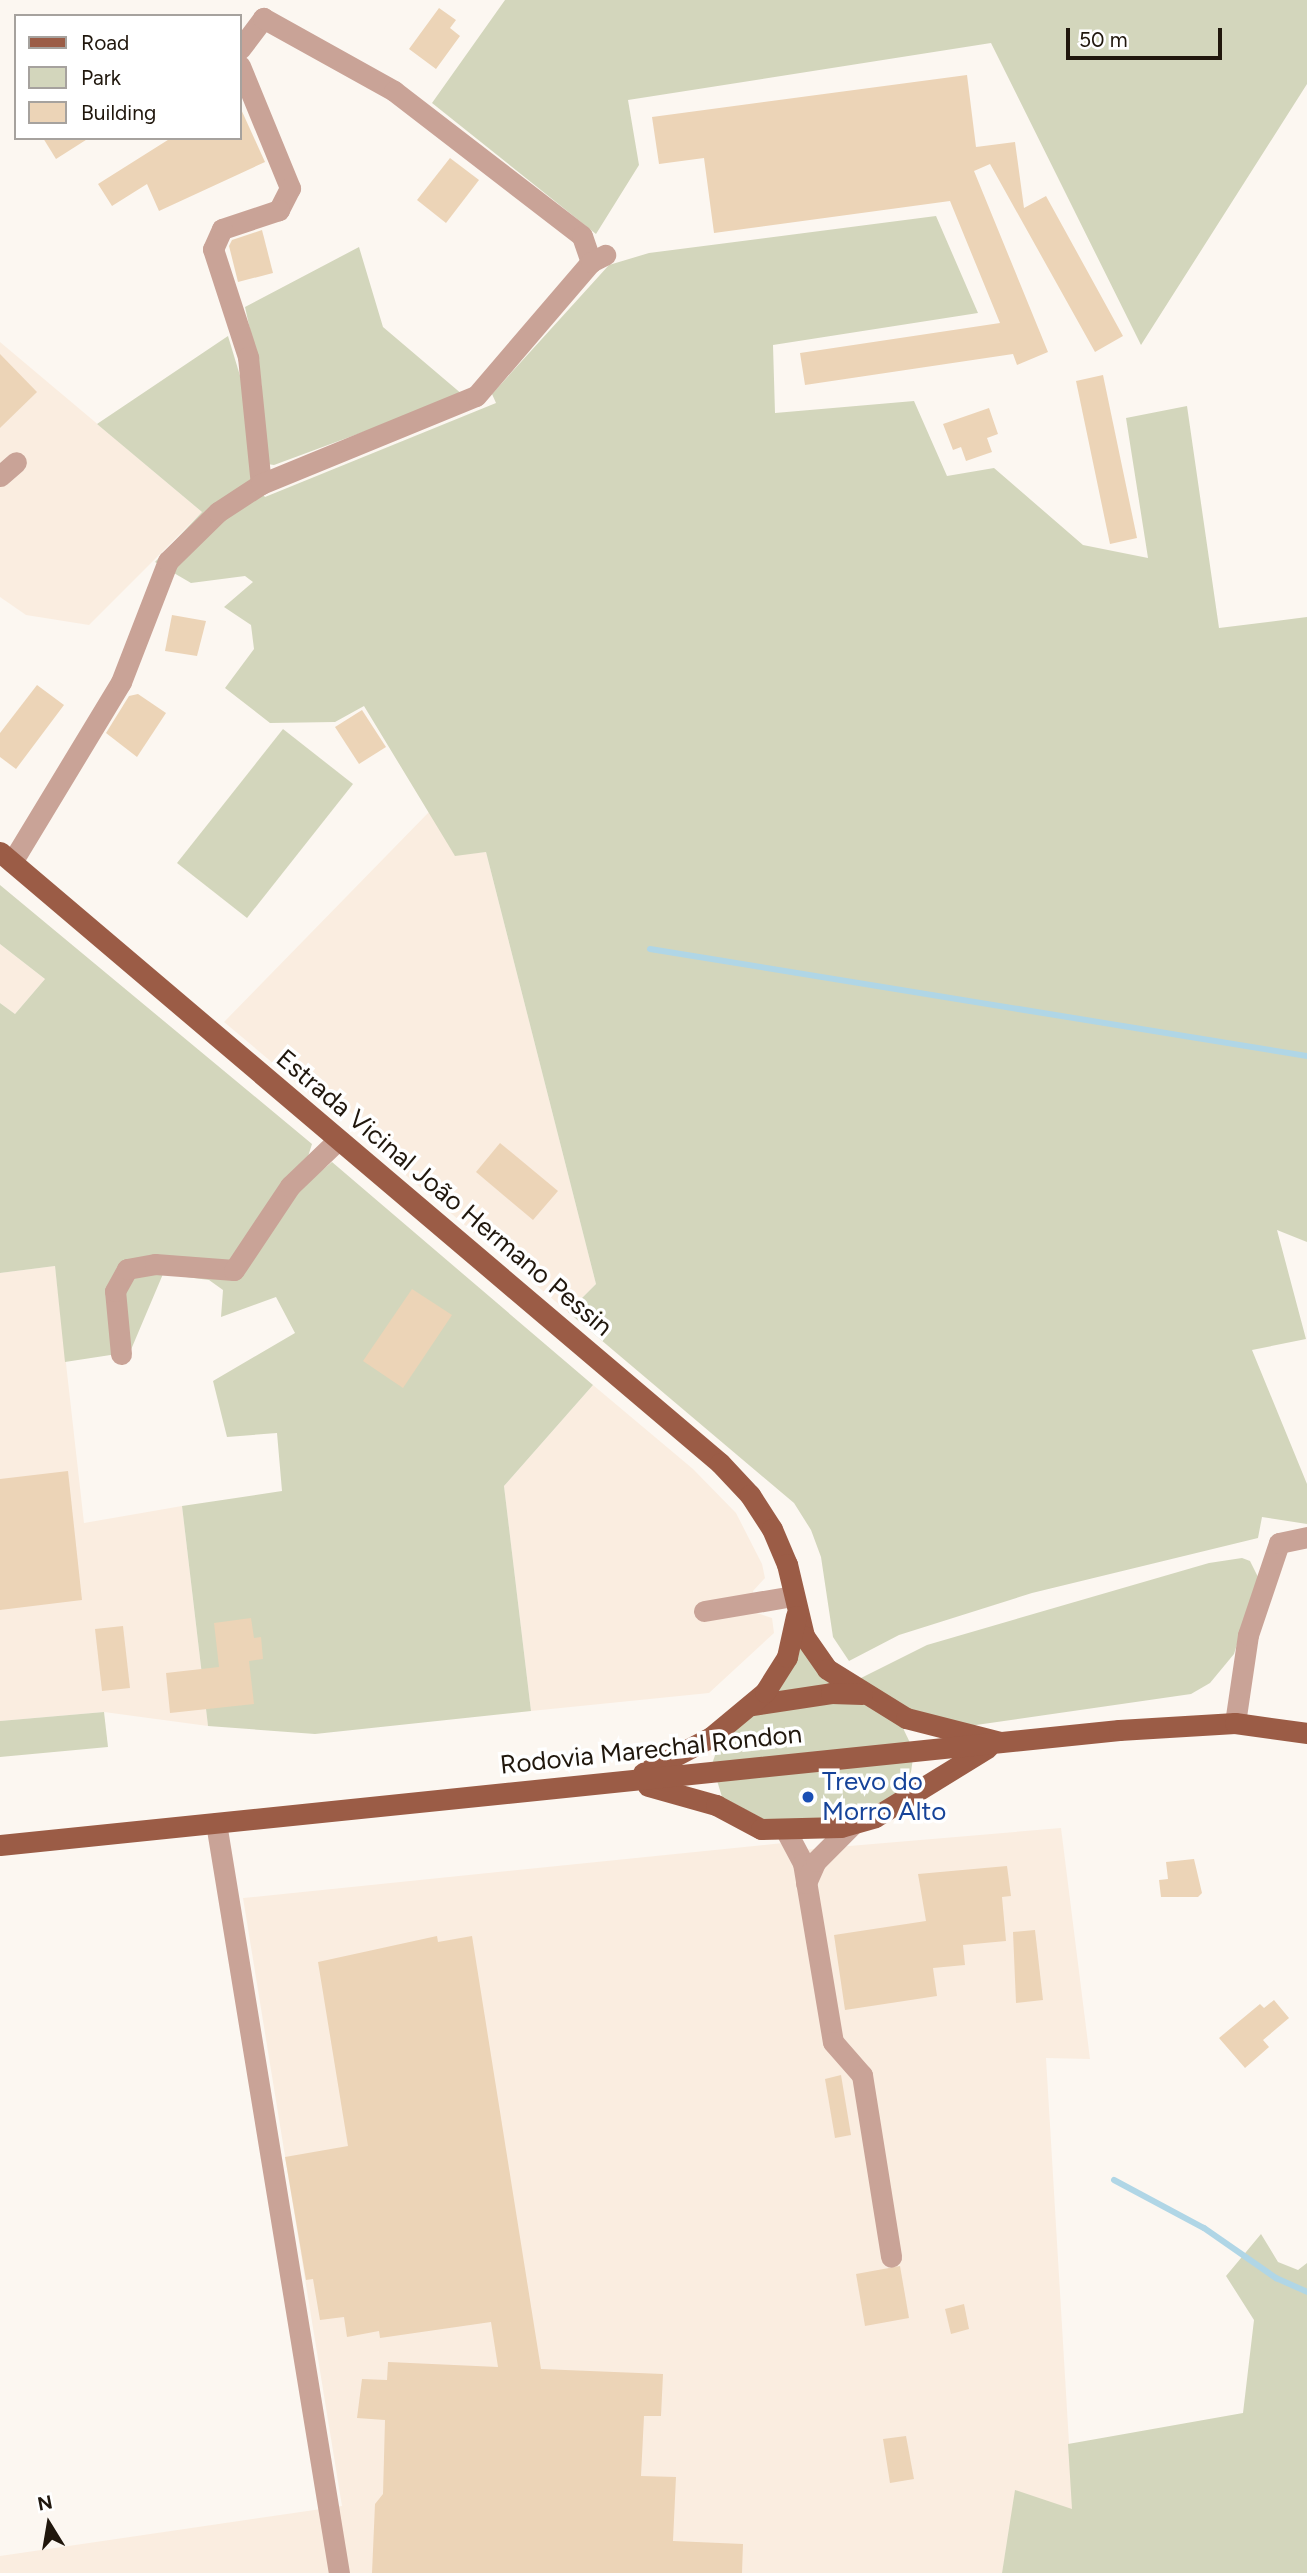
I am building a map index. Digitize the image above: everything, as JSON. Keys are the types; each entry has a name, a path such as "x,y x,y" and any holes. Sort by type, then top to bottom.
{"main road":[{"name":"Estrada Vicinal João Hermano Pessin","path":"6,857 337,1141 720,1463 750,1494 772,1529 783,1553 795,1606 819,1661 862,1693 906,1718 1000,1742"},
{"name":"Estrada Vicinal João Hermano Pessin","path":"625,1781 711,1737 747,1707 781,1670 795,1606"},
{"path":"747,1707 786,1698 862,1693"},
{"path":"906,1718 920,1750 921,1770 914,1790"},
{"name":"Rodovia Marechal Rondon","path":"0,1845 1000,1742 1235,1723 1307,1733"},
{"path":"711,1737 702,1773 716,1805"},
{"path":"625,1781 716,1805 749,1825 786,1831 852,1825 888,1810 914,1790 1000,1742"}],"street":[{"path":"6,857 121,682 168,561 218,512 261,484 477,396 598,259 582,236 394,91 263,18 242,46"},
{"path":"242,71 290,188 279,211 222,229 213,248 248,357 261,484"},
{"path":"121,1354 115,1291 127,1269 155,1264 233,1270 290,1186 337,1141"},
{"path":"1235,1723 1248,1635 1279,1543 1307,1537"},
{"path":"704,1611 795,1606"},
{"path":"216,1824 336,2569"},
{"path":"806,1882 816,1861 852,1825"},
{"path":"786,1831 798,1849 806,1882 833,2042 862,2075 891,2257"}],"shaded area":[{"path":"0,342 202,512 89,625 26,615 0,597"},
{"path":"429,812 455,855 486,852 596,1284 568,1312 370,1145 369,1128 329,1094 311,1095 224,1022"},
{"path":"0,944 45,979 15,1014 0,1003"},
{"path":"55,1266 84,1523 182,1506 208,1726 104,1712 0,1721 0,1273"},
{"path":"593,1385 693,1469 736,1513 762,1564 765,1578 753,1591 757,1613 772,1618 774,1633 709,1693 531,1711 504,1486"},
{"path":"1061,1828 1090,2059 1046,2058 1073,2510 1016,2493 1002,2573 0,2573 0,2556 342,2506 243,1898 783,1843 790,1851"}],"green space":[{"path":"505,0 1307,0 1307,84 1141,345 991,43 628,100 639,165 596,234 432,103"},
{"path":"936,216 978,313 773,345 775,413 914,401 947,476 994,468 1083,545 1148,558 1126,418 1187,406 1219,628 1307,617 1307,1242 1277,1230 1306,1339 1252,1350 1307,1484 1307,1524 1262,1517 1258,1538 1032,1593 899,1635 849,1661 833,1637 821,1557 811,1530 794,1503 568,1312 596,1284 486,852 455,856 364,706 335,722 270,723 225,688 254,649 251,625 224,607 253,582 245,576 191,583 155,562 202,512 97,424 228,336 244,389 253,482 265,497 496,403 492,394 609,265 649,253"},
{"path":"359,247 383,327 463,395 274,465 267,464 261,380 245,307"},
{"path":"283,729 353,784 247,918 177,863"},
{"path":"0,885 312,1144 297,1191 332,1162 593,1385 504,1486 531,1711 315,1734 208,1726 182,1506 282,1491 277,1433 227,1437 213,1381 295,1333 276,1297 221,1317 223,1290 209,1280 163,1274 130,1352 65,1362 55,1266 0,1273 0,1003 15,1014 45,979 0,944"},
{"path":"1242,1558 1250,1561 1258,1577 1234,1654 1210,1683 1191,1694 969,1726 923,1718 853,1682 927,1645 1209,1563"},
{"name":"Trevo do Morro Alto","path":"799,1639 900,1722 914,1751 911,1772 899,1794 860,1816 776,1826 722,1797 712,1764 721,1738"},
{"path":"104,1712 108,1747 0,1757 0,1721"},
{"path":"1261,2234 1278,2262 1298,2270 1307,2263 1307,2573 1002,2573 1015,2490 1072,2509 1068,2444 1243,2413 1254,2320 1226,2276"}],"building":[{"path":"439,8 456,20 450,28 460,36 436,69 409,49"},
{"path":"967,75 976,147 1015,142 1024,208 1046,196 1123,336 1095,352 990,164 974,171 1048,352 1017,365 1013,354 805,385 800,353 1000,323 950,201 714,233 704,158 659,164 652,117"},
{"path":"242,111 265,162 159,211 147,184 112,206 98,184 168,140 242,140"},
{"path":"44,140 86,140 56,159"},
{"path":"450,158 479,180 446,223 417,200"},
{"path":"262,230 273,273 238,282 229,246 232,240"},
{"path":"0,354 37,392 0,428"},
{"path":"1103,375 1137,538 1110,544 1076,381"},
{"path":"989,408 998,434 987,438 992,452 966,461 961,447 953,450 943,424"},
{"path":"172,615 206,621 197,656 165,651"},
{"path":"37,685 64,705 16,769 0,757 0,733"},
{"path":"138,694 166,713 137,757 106,733 129,696"},
{"path":"362,710 386,747 359,764 335,727"},
{"path":"500,1143 558,1191 533,1220 476,1172"},
{"path":"412,1289 452,1315 403,1388 363,1361"},
{"path":"68,1471 82,1600 0,1610 0,1479"},
{"path":"251,1618 254,1638 261,1637 263,1659 249,1661 254,1704 170,1713 166,1673 219,1667 214,1623"},
{"path":"123,1626 130,1688 102,1691 95,1629"},
{"path":"1194,1859 1202,1893 1198,1897 1161,1897 1159,1880 1168,1879 1166,1862"},
{"path":"1007,1866 1011,1896 1002,1897 1006,1941 963,1945 965,1965 933,1968 937,1996 845,2010 834,1935 926,1921 918,1874"},
{"path":"1035,1930 1043,2000 1016,2003 1013,1932"},
{"path":"437,1936 438,1942 472,1936 541,2369 663,2374 661,2416 644,2416 641,2476 676,2477 673,2541 743,2544 742,2573 372,2573 375,2504 383,2494 385,2420 357,2418 362,2379 387,2380 388,2362 498,2367 491,2322 380,2338 379,2331 347,2337 344,2317 320,2320 313,2279 306,2280 285,2157 348,2146 318,1962"},
{"path":"1274,2000 1289,2018 1263,2040 1269,2047 1245,2068 1219,2038 1260,2004 1264,2008"},
{"path":"841,2075 851,2135 835,2138 825,2079"},
{"path":"900,2266 909,2318 865,2326 856,2274"},
{"path":"964,2304 969,2329 951,2334 945,2309"},
{"path":"906,2436 914,2479 890,2483 883,2439"}],"waterway":[{"path":"650,949 1307,1056"},
{"path":"1114,2180 1204,2228 1276,2278 1307,2292"}],"place":[{"name":"Trevo do Morro Alto","path":"808,1797"}]}
